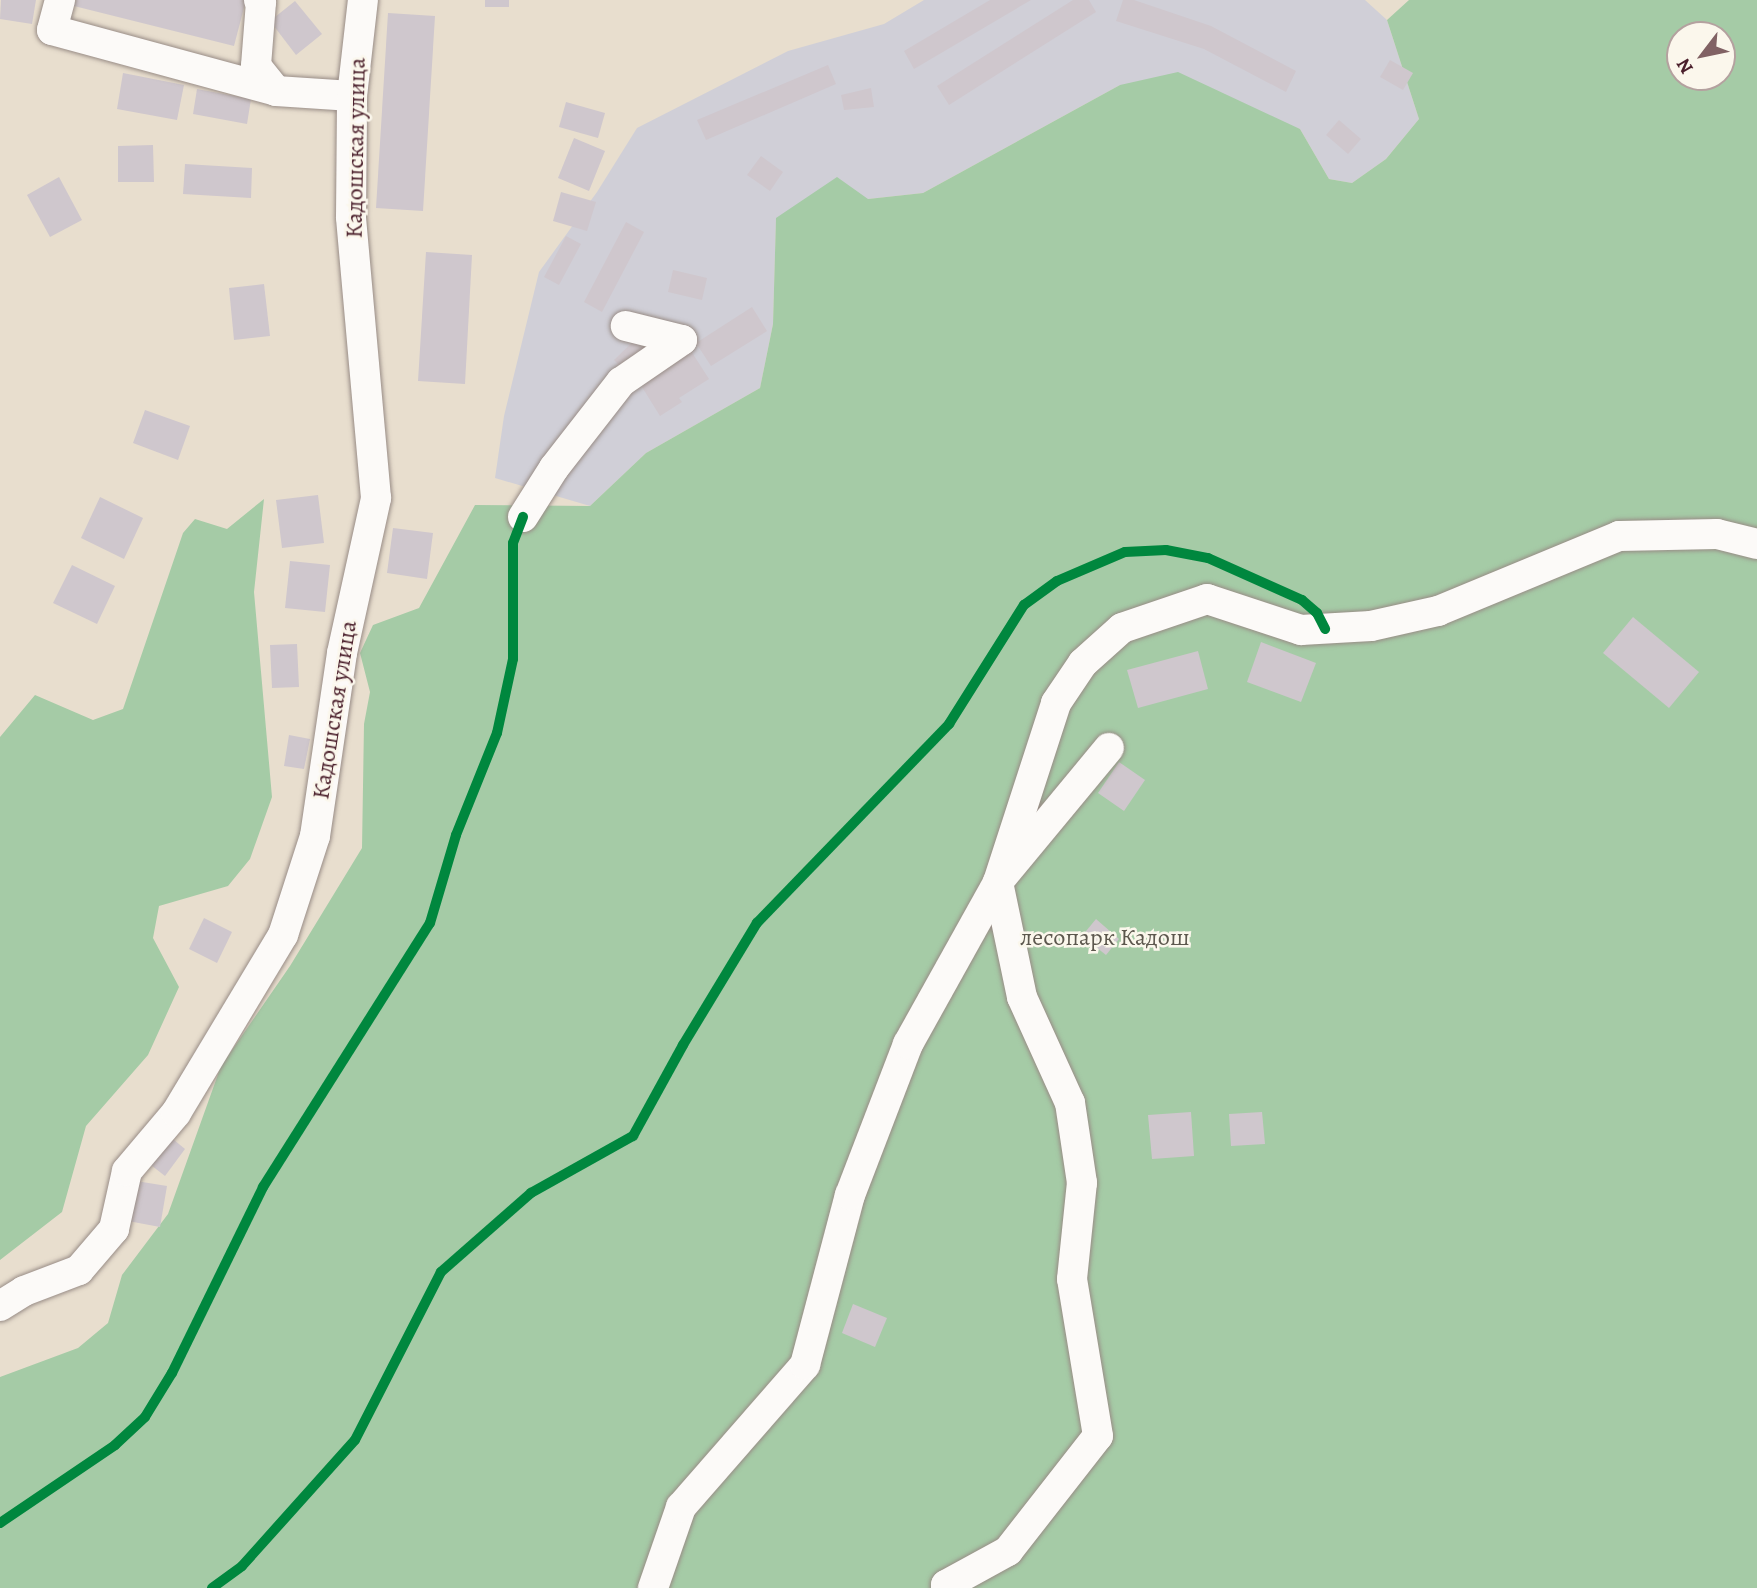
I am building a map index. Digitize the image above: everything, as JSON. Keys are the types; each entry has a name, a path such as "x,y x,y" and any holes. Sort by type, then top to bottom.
{"street":[{"path":"60,0 52,30 276,91 352,96"},
{"path":"259,0 256,66 276,91"},
{"name":"Кадошская улица","path":"0,1306 24,1291 79,1270 114,1229 127,1171 176,1113 283,935 315,836 342,653 376,498 351,216 352,96 363,0"},
{"path":"523,517 554,468 621,382 682,340 626,326"},
{"path":"946,1588 946,1585 1008,1551 1098,1436 1072,1279 1082,1183 1070,1103 1023,997 998,882 1056,703 1083,663 1122,628 1207,599 1301,630 1371,626 1438,611 1619,536 1717,534 1757,544"},
{"path":"653,1588 681,1507 805,1365 850,1195 908,1044 998,882 1109,748"}],"shaded area":[{"path":"924,0 1365,0 1387,20 1419,119 1386,159 1352,183 1329,179 1300,129 1120,85 923,193 868,199 776,219 773,324 760,388 646,453 590,506 495,478 504,416 539,272 597,192 637,128 788,51 884,24"}],"green space":[{"name":"лесопарк Кадош","path":"1409,0 1757,0 1757,1588 0,1588 0,1377 78,1348 108,1323 122,1275 168,1214 221,1066 290,966 362,848 364,724 370,692 360,653 373,625 419,608 475,505 590,506 646,453 760,388 773,324 776,218 837,177 868,199 923,193 1120,85 1178,72 1300,129 1329,179 1352,183 1386,159 1419,119 1387,20"},
{"path":"264,499 254,592 272,797 250,859 228,886 159,906 153,938 179,987 148,1055 86,1126 62,1212 0,1260 0,737 35,695 93,720 123,709 183,533 195,519 227,529"}],"building":[{"path":"1,0 36,0 32,24 0,19"},
{"path":"76,0 246,0 234,46 74,6"},
{"path":"485,0 509,0 509,7 485,7"},
{"path":"990,0 1031,0 914,69 904,51"},
{"path":"1073,0 1089,0 1096,12 949,105 937,86"},
{"path":"1123,0 1134,0 1211,26 1296,71 1286,92 1204,49 1116,21"},
{"path":"295,1 322,34 296,55 270,21"},
{"path":"388,13 435,16 423,211 376,208"},
{"path":"1390,60 1413,73 1403,90 1380,77"},
{"path":"828,65 836,84 706,140 697,120"},
{"path":"123,73 184,85 177,120 117,109"},
{"path":"871,88 874,107 844,110 841,95"},
{"path":"197,89 251,99 247,124 193,114"},
{"path":"566,102 605,113 598,138 559,127"},
{"path":"1339,120 1361,139 1348,154 1326,135"},
{"path":"574,138 605,151 589,191 558,178"},
{"path":"153,145 154,182 118,182 118,146"},
{"path":"761,156 783,172 770,191 747,175"},
{"path":"185,164 252,168 251,198 183,194"},
{"path":"59,177 82,220 50,237 27,195"},
{"path":"561,192 596,202 587,231 553,221"},
{"path":"626,222 644,232 602,312 584,302"},
{"path":"566,236 581,244 559,285 544,277"},
{"path":"426,252 472,255 465,384 418,381"},
{"path":"673,270 707,278 702,300 668,292"},
{"path":"264,284 270,336 234,340 229,288"},
{"path":"752,307 767,331 711,366 696,343"},
{"path":"644,331 658,346 628,374 614,360"},
{"path":"691,351 709,379 679,398 682,402 660,416 637,379"},
{"path":"145,410 190,426 178,460 133,443"},
{"path":"318,495 324,543 282,548 276,500"},
{"path":"100,497 143,518 124,559 81,538"},
{"path":"393,528 433,533 427,579 387,573"},
{"path":"290,561 330,565 325,612 285,608"},
{"path":"72,565 115,586 97,624 53,603"},
{"path":"1633,617 1699,672 1669,708 1603,653"},
{"path":"1261,642 1316,663 1301,702 1247,682"},
{"path":"297,644 299,687 272,688 270,645"},
{"path":"1198,651 1208,689 1138,708 1127,670"},
{"path":"289,735 310,739 304,769 284,766"},
{"path":"1119,762 1145,780 1124,811 1098,793"},
{"path":"204,918 232,932 217,963 189,949"},
{"path":"1096,919 1119,939 1106,955 1082,936"},
{"path":"1191,1112 1194,1156 1152,1159 1148,1115"},
{"path":"1262,1112 1265,1144 1231,1146 1229,1114"},
{"path":"168,1135 185,1149 165,1176 147,1162"},
{"path":"136,1181 167,1186 160,1227 128,1221"},
{"path":"853,1304 887,1318 875,1347 842,1333"}],"cycle path":[{"path":"0,1523 115,1445 145,1417 172,1373 263,1187 430,923 456,835 497,733 513,659 513,543 523,517"},
{"path":"212,1588 242,1566 355,1440 441,1272 531,1193 633,1136 683,1045 757,923 949,724 1024,605 1057,581 1125,552 1166,550 1208,558 1302,600 1317,613 1325,629"}]}
